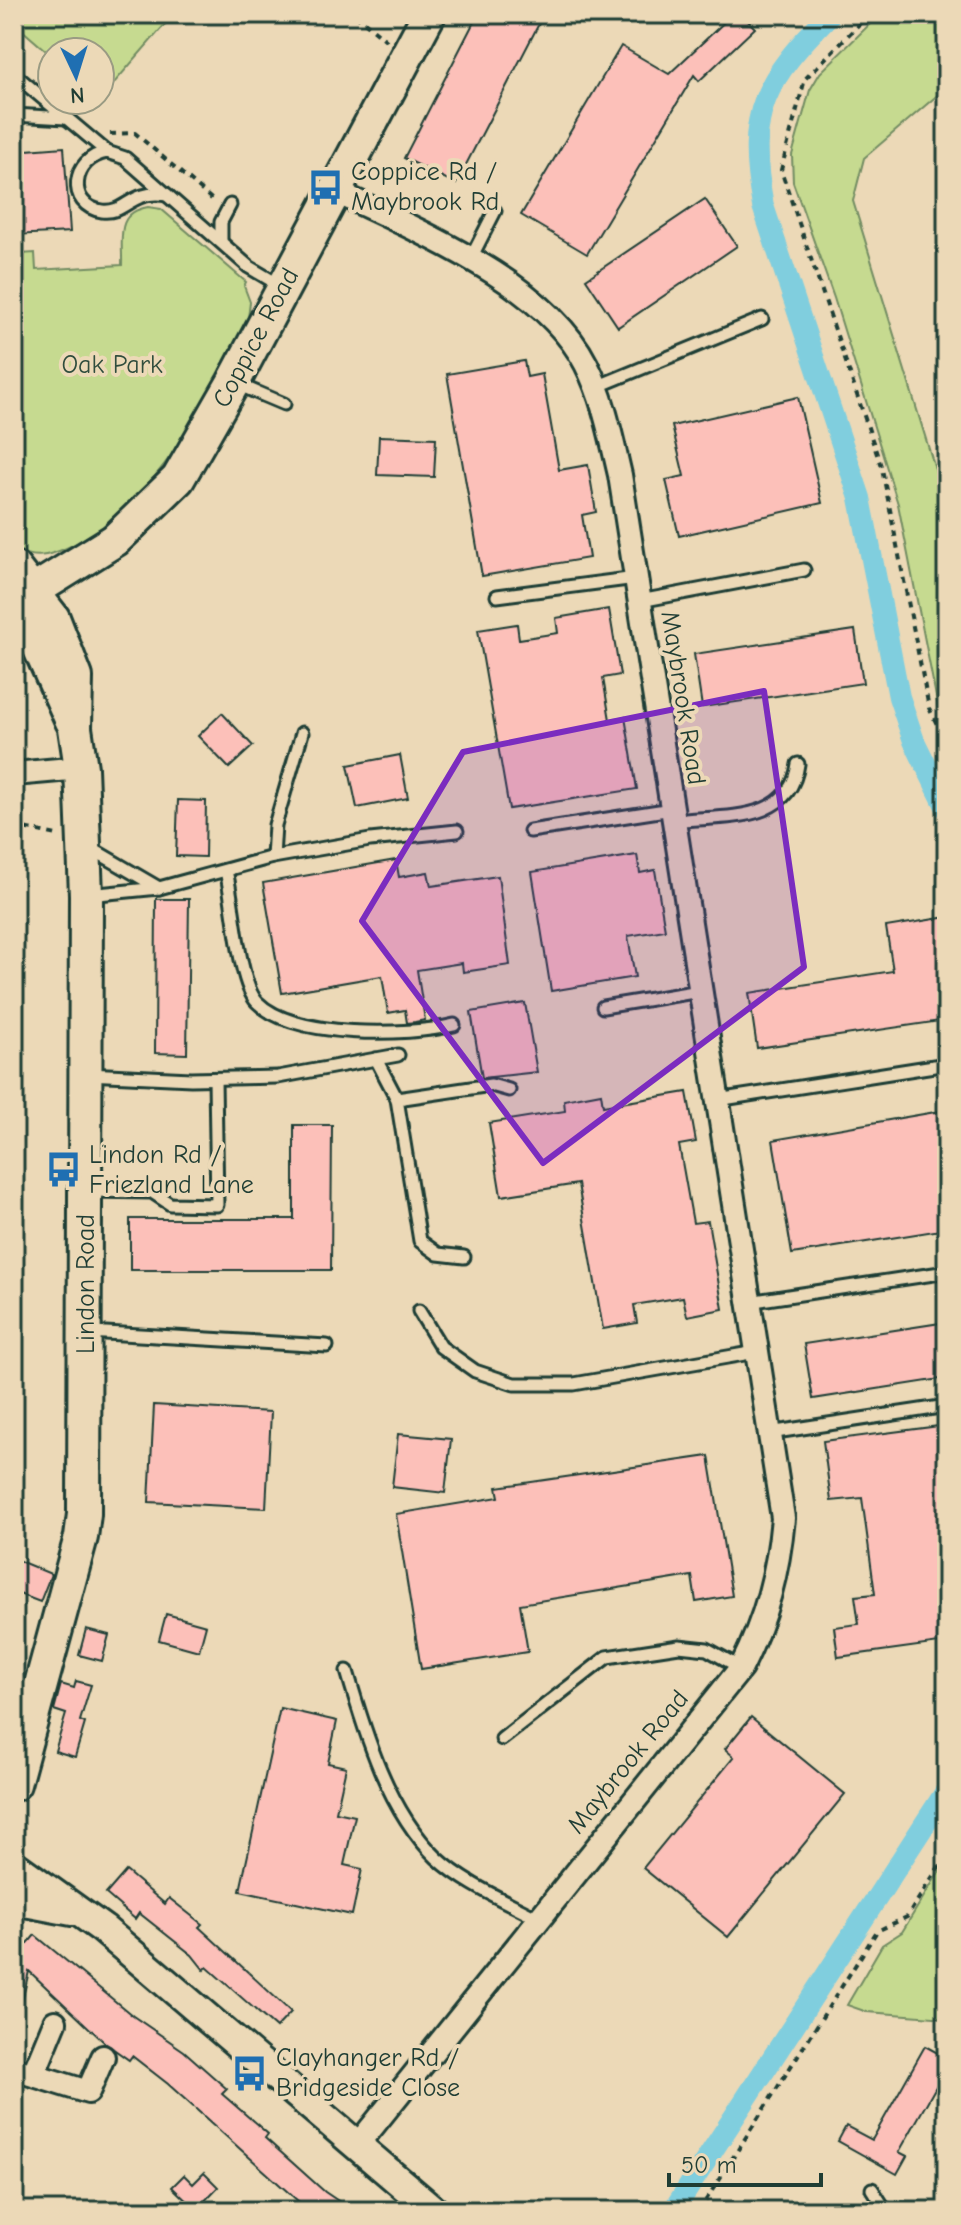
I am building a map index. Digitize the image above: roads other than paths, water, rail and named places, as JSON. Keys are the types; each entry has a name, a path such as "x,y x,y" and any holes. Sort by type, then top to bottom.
{"main road":[{"name":"Coppice Road","path":"19,591 115,540 159,500 188,464 429,14"},
{"name":"Lindon Road","path":"14,1784 26,1694 75,1567 84,1514 87,1332 86,846 75,728 76,677 61,635 19,591"}],"street":[{"name":"Maybrook Road","path":"335,191 470,260 537,302 586,362 596,387 620,475 783,1518 778,1572 763,1623 741,1668 356,2147"},
{"path":"14,774 81,768"},
{"path":"14,1865 81,1913 356,2147 418,2206"},
{"path":"14,1900 81,1913"},
{"path":"55,2022 24,2071 88,2092 103,2057"}],"lane":[{"path":"14,74 107,152 125,158 249,267 283,288"},
{"path":"14,115 66,118"},
{"path":"107,152 88,159 78,175 80,195 86,203 95,209 114,211 140,194 167,195"},
{"path":"221,241 221,222 228,208"},
{"path":"470,260 495,211"},
{"path":"596,387 762,319"},
{"path":"233,383 284,404"},
{"path":"640,601 804,570"},
{"path":"497,596 636,578"},
{"path":"273,857 275,825 302,733"},
{"path":"530,831 673,815 766,811 784,800 795,781 798,764"},
{"path":"86,895 159,888 273,857 370,840 457,831"},
{"path":"86,846 159,888"},
{"path":"226,871 243,969 257,1002 292,1021 327,1028 419,1033 454,1025"},
{"path":"603,1007 700,991"},
{"path":"87,1074 215,1079 278,1077 398,1055"},
{"path":"376,1059 397,1099 420,1241 438,1254 464,1257"},
{"path":"717,1100 947,1064"},
{"path":"86,1191 152,1192 170,1204 217,1205 215,1079"},
{"path":"397,1099 491,1085 509,1090"},
{"path":"748,1302 947,1272"},
{"path":"419,1311 441,1347 475,1371 514,1384 574,1384 756,1352"},
{"path":"87,1332 327,1346"},
{"path":"769,1433 947,1406"},
{"path":"502,1739 607,1657 679,1646 707,1649 741,1668"},
{"path":"347,1671 367,1741 422,1842 465,1879 538,1918"},
{"path":"872,2189 886,2211"}],"waterway":[{"path":"830,14 790,58 765,99 759,121 758,173 763,206 860,498 899,697 914,741 947,808"},
{"path":"673,2211 947,1790"}],"place":[{"name":"Coppice Rd / Maybrook Rd","path":"325,187"},
{"name":"Lindon Rd / Friezland Lane","path":"63,1170"},
{"name":"Clayhanger Rd / Bridgeside Close","path":"250,2073"}],"park label":[{"name":"Oak Park","path":"112,365"}]}
